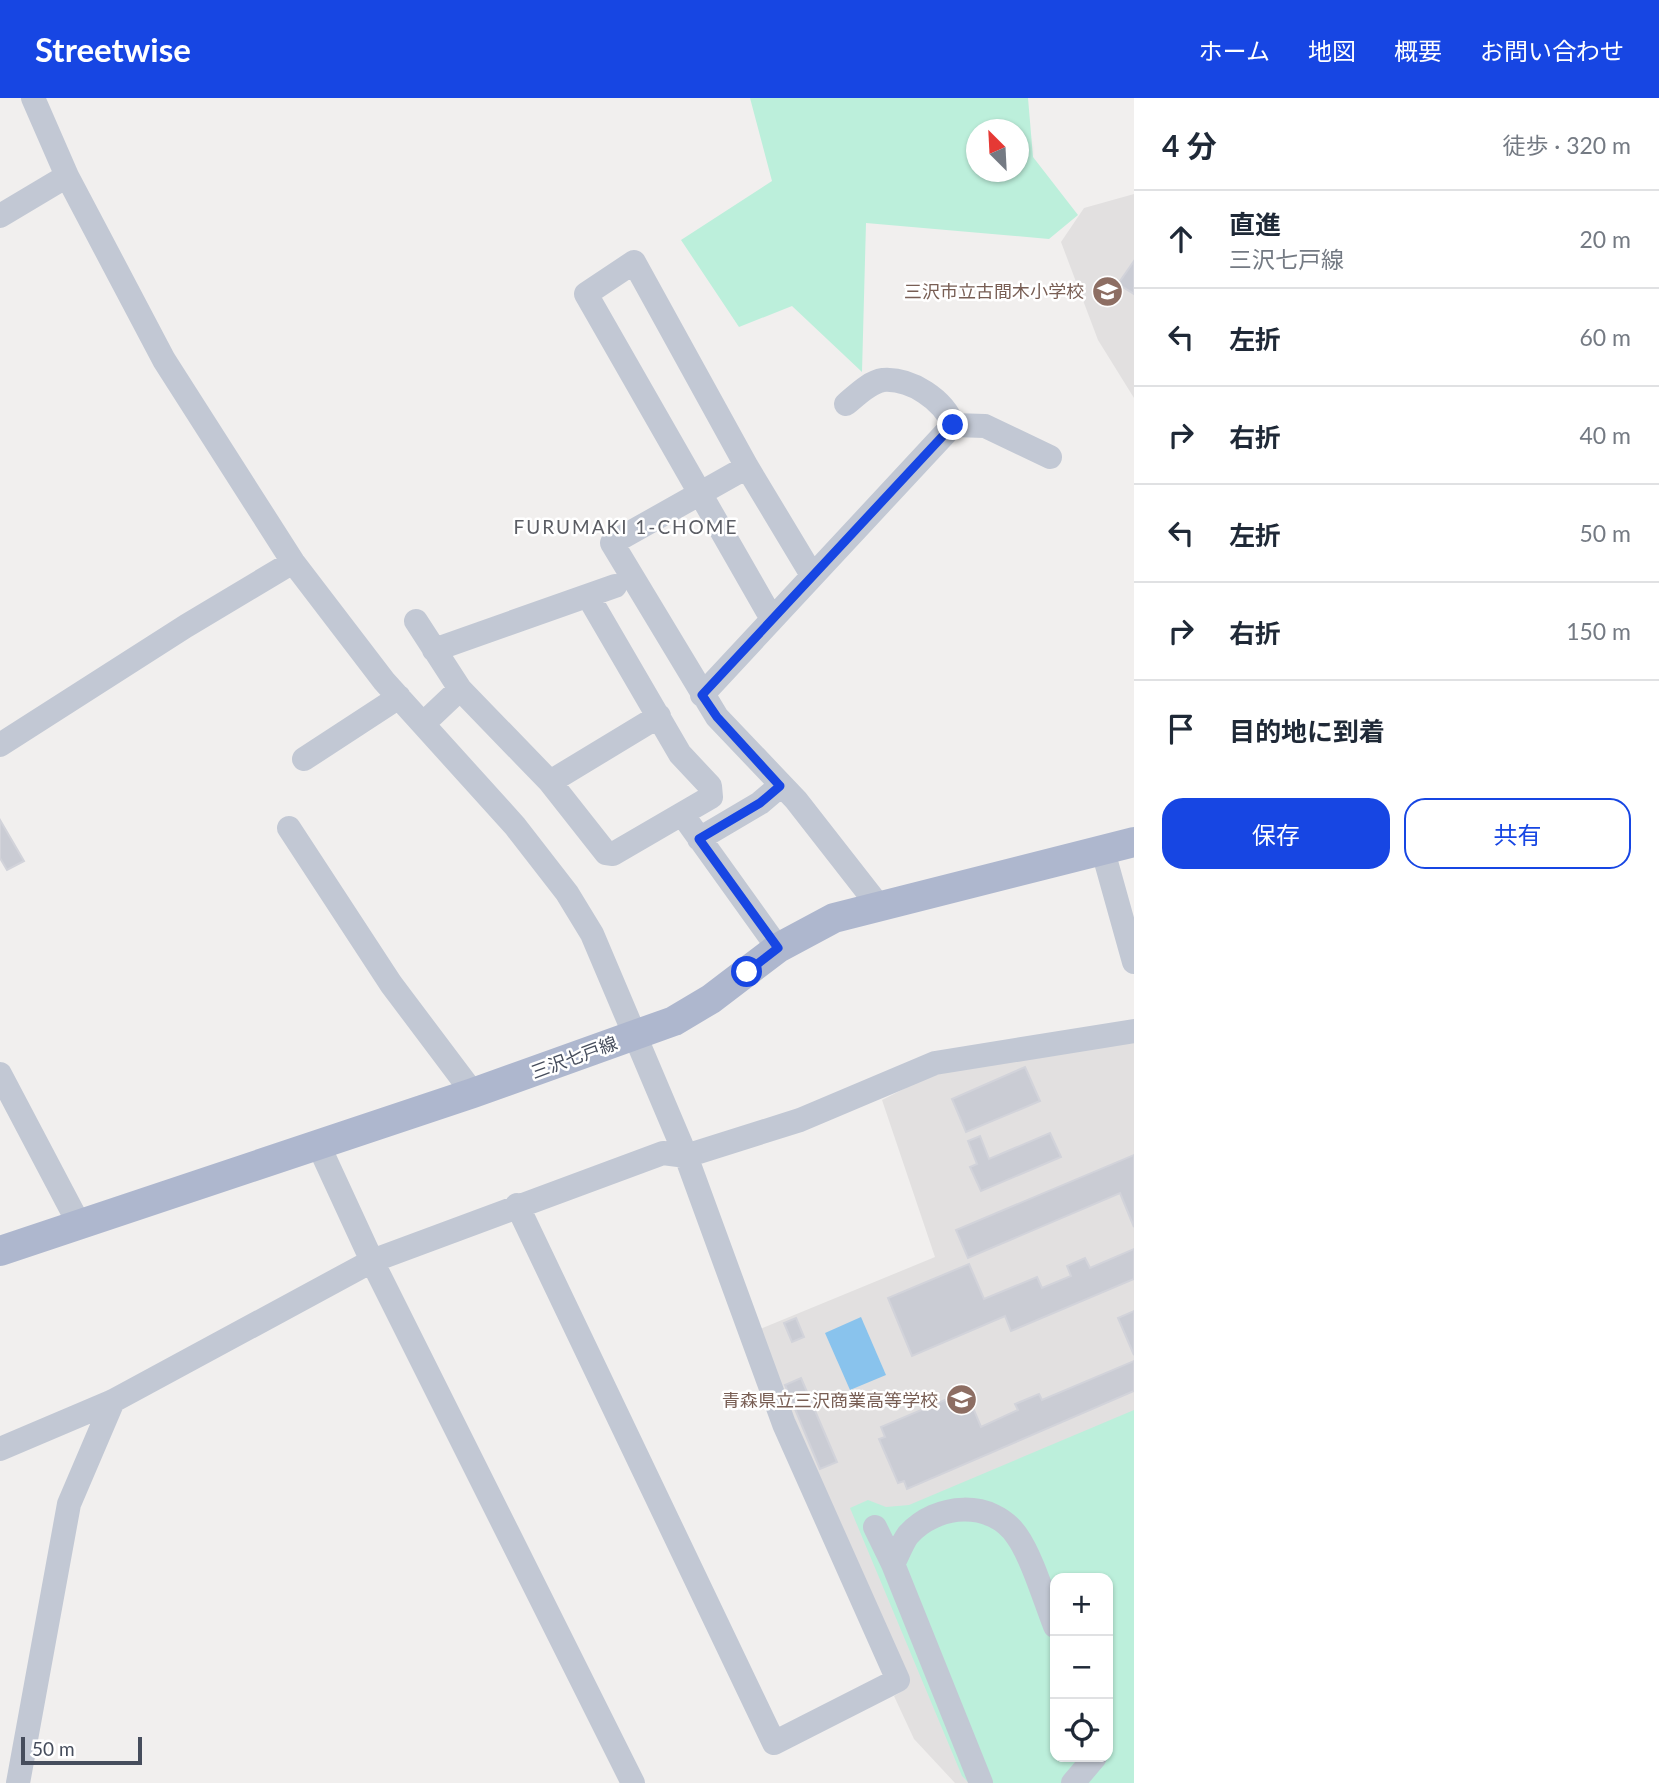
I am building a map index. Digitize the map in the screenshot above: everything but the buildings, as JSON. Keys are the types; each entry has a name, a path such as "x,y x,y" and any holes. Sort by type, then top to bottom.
{"main road":[{"name":"三沢七戸線","path":"0,1251 473,1093 674,1021 710,999 778,948 834,918 1134,842"}],"street":[{"path":"33,98 67,176 164,360 293,562 326,610 399,697 515,826 567,893 592,934 686,1156 783,1424 898,1680 774,1744 517,1205"},
{"path":"0,216 67,176"},
{"path":"772,619 586,294 634,262 747,467 812,575"},
{"path":"846,404 871,384 883,380 894,382 931,395 948,410 953,425"},
{"path":"702,695 953,425 985,426 1050,457"},
{"path":"747,467 612,543 717,717 796,800 878,905"},
{"path":"0,746 186,626 293,562"},
{"path":"435,650 615,586"},
{"path":"416,621 460,689 550,782 606,853 613,854 711,797 710,786 680,754 587,596"},
{"path":"423,724 460,689"},
{"path":"304,759 399,697"},
{"path":"550,782 659,716"},
{"path":"699,839 760,803 780,786"},
{"path":"682,814 778,948"},
{"path":"289,828 391,984 473,1093"},
{"path":"1103,851 1134,962"},
{"path":"0,1449 113,1401 372,1261 517,1205 663,1153 686,1156 800,1120 934,1063 1134,1031"},
{"path":"0,1074 79,1224"},
{"path":"318,1144 372,1261 633,1783"},
{"path":"18,1783 69,1504 113,1401"},
{"path":"892,1564 908,1536 926,1520 952,1510 975,1508 997,1517 1017,1535 1050,1614"},
{"path":"875,1527 981,1783"},
{"path":"1073,1783 1091,1762"}],"shaded area":[{"name":"三沢市立古間木小学校","path":"1134,194 1134,398 1098,340 1061,242 1084,208"},
{"name":"青森県立三沢商業高等学校","path":"1134,1038 1134,1783 955,1783 914,1739 894,1696 906,1689 908,1679 816,1471 758,1330 935,1257 882,1100 941,1070"}],"green space":[{"path":"750,98 1028,98 1033,157 1078,215 1049,239 866,223 862,372 792,306 739,327 681,240 772,181"},
{"path":"1134,1410 1134,1783 969,1783 962,1776 850,1508 868,1500 886,1507 909,1505"}],"water":[{"path":"861,1317 886,1375 850,1390 825,1333"}],"place":[{"name":"三沢市立古間木小学校","path":"1107,291"},
{"name":"青森県立三沢商業高等学校","path":"961,1400"}],"district":[{"name":"FURUMAKI 1-CHOME","path":"626,526"}],"route":[{"path":"747,972 778,948 699,839 760,803 780,786 717,717 702,695 953,425"}]}
